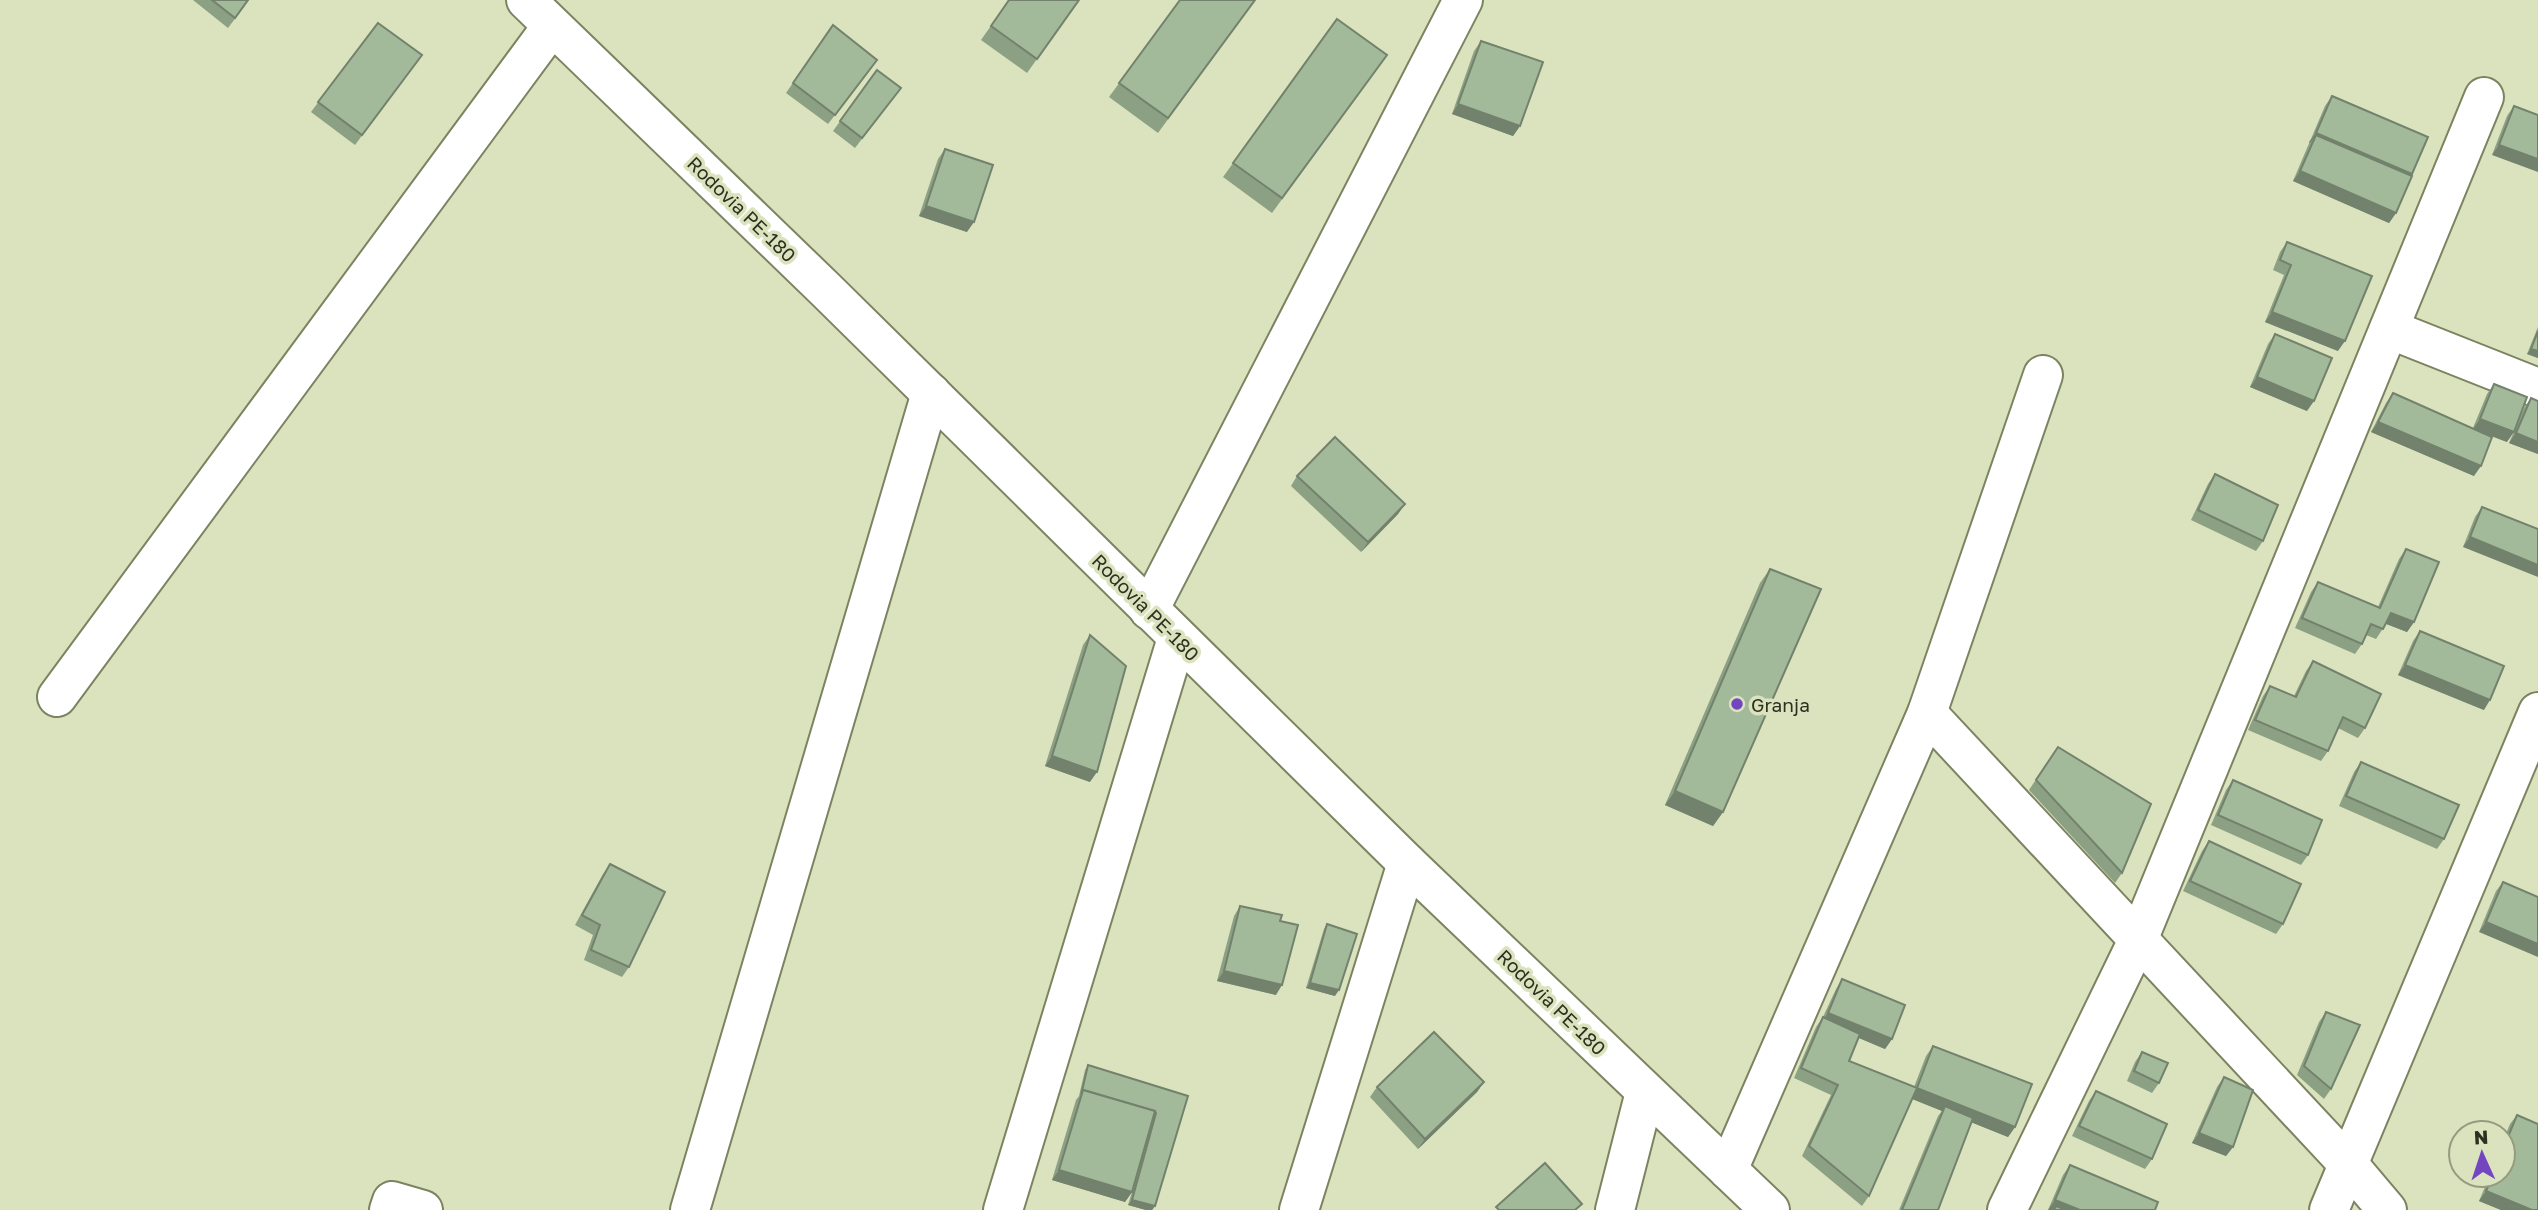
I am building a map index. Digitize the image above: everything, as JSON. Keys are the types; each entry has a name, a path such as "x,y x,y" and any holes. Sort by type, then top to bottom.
{"street":[{"path":"1149,610 1463,0"},
{"path":"57,697 539,13"},
{"name":"Rodovia PE-180","path":"539,13 931,393 1407,863 1770,1210"},
{"path":"2007,1210 2138,940 2484,97"},
{"path":"2389,329 2538,388"},
{"path":"1728,1170 1927,713 2043,375"},
{"path":"690,1210 931,393"},
{"path":"1003,1210 1177,638"},
{"path":"2329,1210 2538,712"},
{"path":"1927,713 2349,1165 2387,1210"},
{"path":"1299,1210 1407,863"},
{"path":"1615,1210 1646,1092"},
{"path":"389,1210 392,1202 423,1210"}],"building":[{"path":"212,0 248,0 235,18"},
{"path":"1009,0 1079,0 1037,59 991,26"},
{"path":"1180,0 1255,0 1168,118 1119,83"},
{"path":"1337,19 1387,55 1282,198 1233,163"},
{"path":"378,23 422,55 362,135 318,102"},
{"path":"833,25 877,60 835,115 793,83"},
{"path":"1481,41 1543,62 1520,126 1458,104"},
{"path":"877,70 901,88 862,138 840,121"},
{"path":"2332,96 2428,137 2412,174 2316,133"},
{"path":"2514,106 2538,115 2538,159 2499,145"},
{"path":"2316,135 2412,176 2396,213 2300,171"},
{"path":"945,149 993,165 974,222 926,206"},
{"path":"2287,242 2372,276 2345,341 2272,312 2291,265 2280,260"},
{"path":"2538,331 2538,351 2531,349"},
{"path":"2275,334 2332,358 2314,401 2257,377"},
{"path":"2494,384 2527,397 2514,432 2480,419"},
{"path":"2393,393 2492,437 2481,466 2378,422"},
{"path":"2531,398 2538,401 2538,442 2516,433"},
{"path":"1335,437 1405,504 1368,542 1297,476"},
{"path":"2215,474 2278,505 2263,541 2198,510"},
{"path":"2482,507 2538,529 2538,565 2470,537"},
{"path":"2406,549 2439,562 2414,622 2391,613 2383,629 2371,624 2362,644 2302,618 2318,582 2380,608"},
{"name":"Granja","path":"1770,569 1821,589 1723,812 1675,791"},
{"path":"2420,631 2504,666 2490,700 2405,665"},
{"path":"1090,635 1126,666 1097,772 1052,756"},
{"path":"2313,661 2381,694 2365,728 2343,717 2328,751 2255,720 2270,686 2296,697"},
{"path":"2058,747 2151,804 2122,873 2036,780"},
{"path":"2361,762 2459,805 2444,839 2346,796"},
{"path":"2233,780 2322,820 2308,855 2218,815"},
{"path":"2209,841 2301,884 2283,924 2190,881"},
{"path":"610,864 665,892 629,967 591,950 600,925 582,915"},
{"path":"2503,882 2538,897 2538,944 2486,922"},
{"path":"1240,906 1282,915 1280,921 1298,925 1282,985 1224,971"},
{"path":"1327,924 1357,934 1339,990 1310,983"},
{"path":"1842,979 1905,1005 1892,1039 1828,1013"},
{"path":"2326,1012 2360,1025 2331,1089 2304,1066"},
{"path":"1823,1017 1860,1034 1849,1061 1917,1088 1869,1196 1809,1146 1838,1085 1801,1068"},
{"path":"1434,1032 1484,1082 1425,1139 1377,1087"},
{"path":"1933,1046 2032,1084 2015,1127 1917,1088"},
{"path":"2142,1052 2168,1063 2159,1083 2134,1071"},
{"path":"1088,1065 1188,1096 1155,1206 1132,1200 1156,1113 1082,1091"},
{"path":"2224,1077 2253,1090 2233,1147 2199,1133"},
{"path":"1083,1090 1155,1111 1132,1192 1059,1170"},
{"path":"2096,1091 2167,1124 2152,1159 2079,1126"},
{"path":"1945,1106 1973,1118 1938,1210 1902,1210"},
{"path":"2517,1115 2538,1124 2538,1210 2486,1191 2517,1189"},
{"path":"1545,1163 1582,1204 1575,1210 1499,1210 1496,1207"},
{"path":"2070,1165 2158,1202 2155,1210 2080,1210 2055,1200"}],"place":[{"name":"Granja","path":"1737,704"}]}
